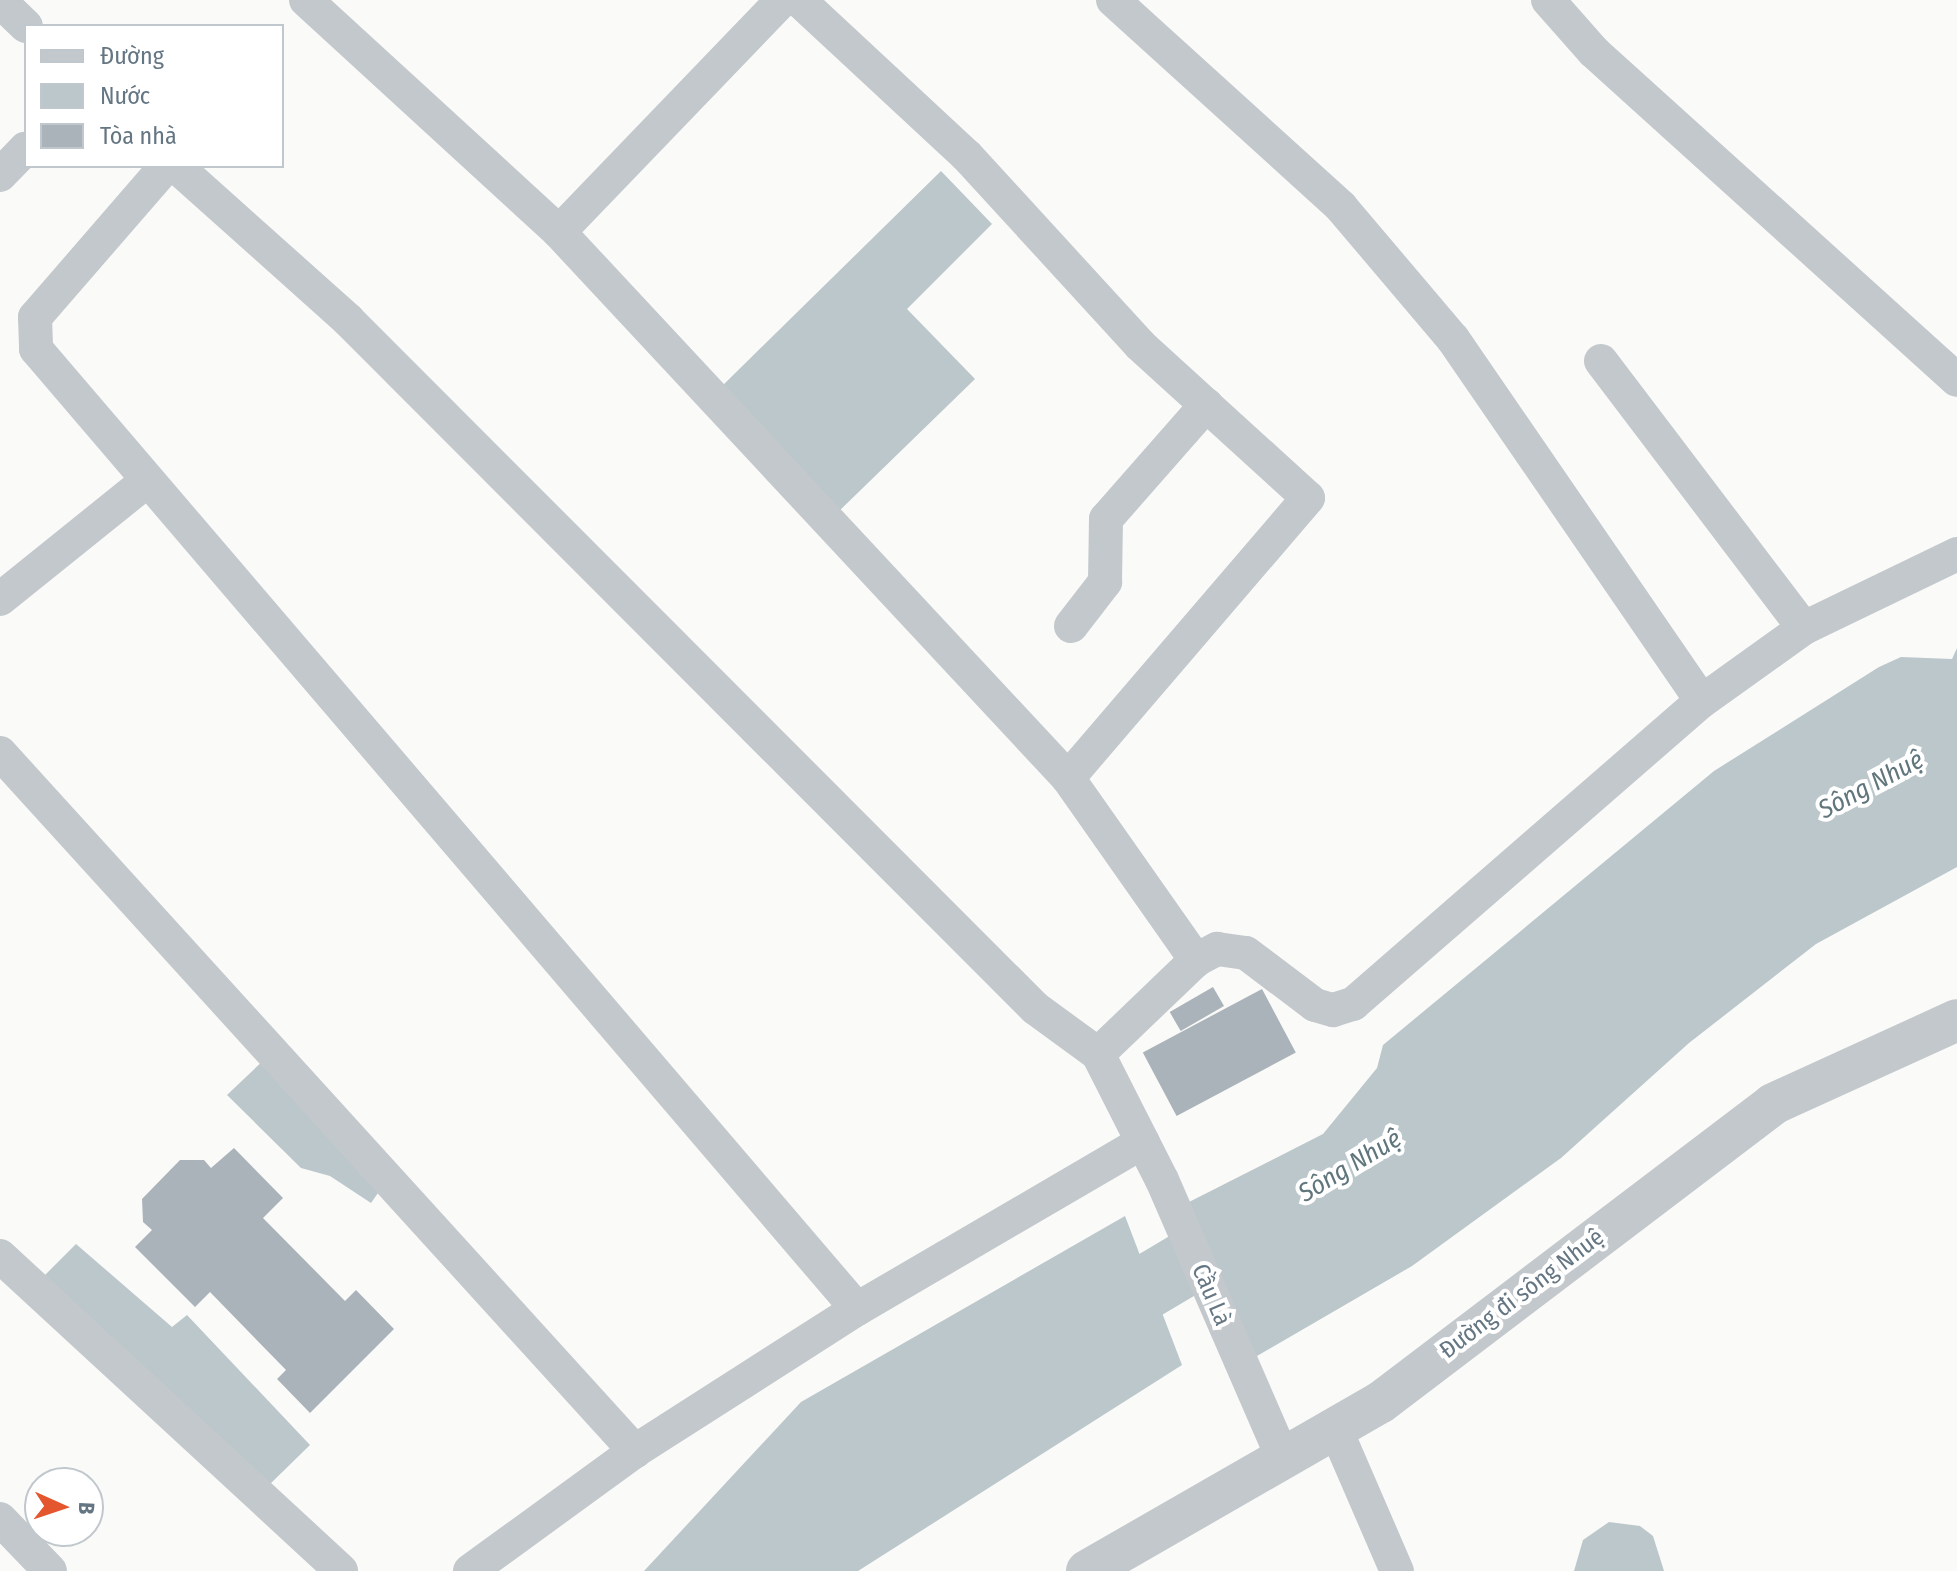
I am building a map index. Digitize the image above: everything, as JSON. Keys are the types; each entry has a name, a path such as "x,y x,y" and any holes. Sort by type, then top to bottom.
{"street":[{"path":"306,0 559,232 1068,778 1196,960"},
{"path":"559,232 782,0"},
{"path":"799,0 967,156 1140,345 1308,498 1068,778"},
{"path":"1113,0 1341,207 1453,339 1702,701"},
{"path":"1548,0 1594,52 1957,380"},
{"path":"0,1 24,24"},
{"path":"0,175 24,150"},
{"path":"164,168 35,317 31,334 36,349 857,1309"},
{"path":"178,168 348,320 1035,1008 1098,1054 1196,960 1231,948 1315,1005 1333,1010 1353,1004 1702,701 1804,628 1957,554"},
{"path":"1601,361 1804,628"},
{"path":"1071,626 1107,574 1101,532 1106,519 1206,405"},
{"path":"0,599 147,481"},
{"path":"0,753 635,1451"},
{"name":"Đường đi sông Nhuệ","path":"1087,1571 1381,1402 1773,1104 1957,1020"},
{"name":"Cầu Là","path":"1098,1054 1162,1180 1283,1458"},
{"path":"470,1571 635,1451 857,1309 1143,1142"},
{"path":"0,1256 341,1571"},
{"path":"1335,1428 1397,1571"},
{"path":"0,1519 50,1571"}],"water":[{"path":"941,171 992,224 907,309 975,379 836,514 717,391"},
{"path":"1957,648 1957,867 1816,944 1689,1043 1561,1158 1412,1266 1245,1363 1187,1203 1323,1134 1377,1068 1383,1045 1714,771 1879,667 1901,657 1952,659"},
{"path":"267,1057 385,1183 371,1203 330,1176 301,1168 227,1095"},
{"path":"1125,1216 1182,1365 858,1571 644,1571 801,1402"},
{"path":"76,1244 172,1327 187,1315 310,1445 269,1485 44,1276"},
{"path":"1609,1522 1640,1526 1653,1536 1664,1571 1574,1571 1583,1540"}],"building":[{"path":"1213,987 1224,1006 1181,1031 1170,1012"},
{"path":"1262,989 1296,1053 1177,1116 1143,1052"},
{"path":"234,1148 283,1198 263,1218 345,1301 356,1290 394,1329 310,1413 277,1379 286,1370 210,1292 195,1307 135,1247 152,1230 143,1222 142,1199 180,1160 204,1160 211,1168"}],"waterway":[{"name":"Sông Nhuệ","path":"1074,1330 1256,1222"}]}
